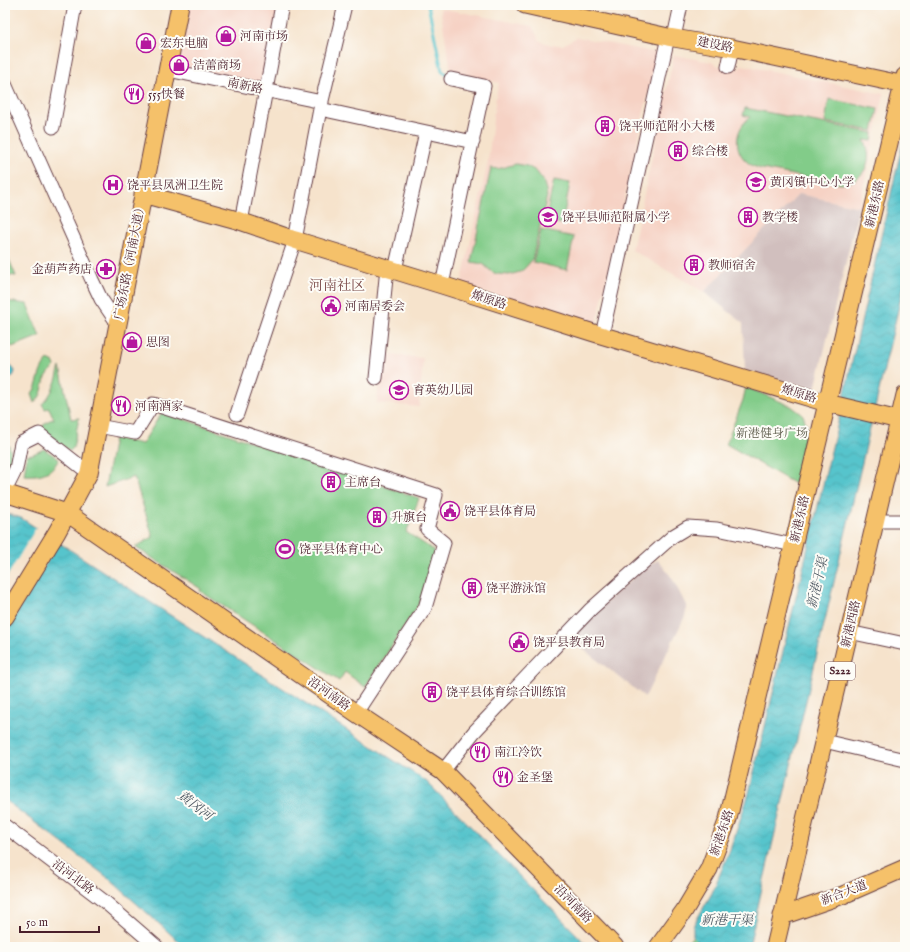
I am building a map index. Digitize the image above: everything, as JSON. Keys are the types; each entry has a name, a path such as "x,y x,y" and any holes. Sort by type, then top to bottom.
{"main road":[{"name":"广场东路（河南大道）","path":"5,618 89,473 180,5"},
{"name":"建设路","path":"525,5 671,37 904,82"},
{"name":"新港东路","path":"658,947 684,911 709,869 728,819 793,545 831,403 904,82"},
{"name":"燎原路","path":"143,194 241,222 602,335 831,403 899,420"},
{"name":"新港西路","path":"775,947 905,395"},
{"name":"沿河南路","path":"5,492 67,513 356,713 443,771 615,947"},
{"path":"5,596 47,526 67,513"},
{"name":"新合大道","path":"782,916 843,895 905,868"}],"street":[{"path":"53,127 75,5"},
{"path":"241,222 282,5"},
{"path":"237,414 295,240 321,106 345,5"},
{"path":"602,335 671,37 681,5"},
{"path":"728,67 732,48"},
{"name":"南新路","path":"168,70 266,90 321,106 473,142"},
{"path":"442,284 484,86 452,79"},
{"path":"5,84 92,280 101,299 118,324"},
{"path":"376,378 391,269 426,132"},
{"path":"98,426 135,433 154,404 436,495 427,528 444,543 425,608 356,713"},
{"path":"5,492 16,469 21,443 29,433 39,434 89,473"},
{"path":"875,521 905,521"},
{"path":"443,771 474,732 591,608 673,536 688,527 717,529 793,545"},
{"path":"849,632 905,644"},
{"path":"824,741 905,760"},
{"name":"沿河北路","path":"5,826 105,902 157,947"}],"shaded area":[{"name":"河南市场","path":"187,5 279,5 262,86 173,67"},
{"name":"饶平县师范附属小学","path":"440,8 532,26 540,41 552,45 563,45 577,37 657,53 596,326 461,285 488,162 499,83 451,71"},
{"name":"黄冈镇中心小学","path":"674,55 711,62 718,66 738,69 742,65 884,94 859,207 799,194 704,292 632,250"},
{"path":"799,194 859,207 815,389 745,370 743,323 704,292"},
{"name":"育英幼儿园","path":"382,354 423,358 419,407 377,403"},
{"path":"658,560 672,578 687,607 685,616 645,697 570,639 592,615 644,568"}],"green space":[{"path":"829,99 878,109 873,131 825,122"},
{"path":"745,108 873,133 872,141 864,140 868,155 868,162 865,169 856,179 841,184 753,166 746,161 738,147 737,139 739,131 750,117 743,115"},
{"path":"516,164 527,166 536,171 543,180 547,196 532,260 520,272 509,275 497,274 492,272 483,264 471,262 491,168 501,168"},
{"path":"554,180 570,183 562,224 545,220"},
{"path":"541,230 574,237 567,270 533,262"},
{"path":"5,250 16,276 5,275"},
{"path":"5,301 27,304 40,336 12,347 5,342"},
{"path":"48,360 54,363 55,366 45,379 41,394 34,403 31,394 36,387 44,365"},
{"path":"60,367 71,419 79,418 73,448 70,451 40,430 49,420 54,419 49,408 45,409 42,404 51,392"},
{"name":"新港健身广场","path":"746,387 791,406 803,415 807,427 795,484 726,444 743,400"},
{"name":"饶平县体育中心","path":"162,412 419,498 406,532 435,551 419,604 365,687 345,672 339,681 135,547 153,537 134,477 105,487 114,438 142,444"},
{"path":"5,441 10,448 11,455 9,470 5,473"},
{"path":"44,449 59,459 56,464 49,471 44,473 24,475 27,455"},
{"path":"693,936 704,947 684,947"}],"water":[{"name":"新港干渠","path":"905,133 905,280 749,947 704,947 693,936 693,926 712,893 730,850 749,793 840,414"},
{"path":"5,365 12,367 15,371 12,378 5,381"},
{"name":"黄冈河","path":"5,513 21,518 427,782 589,947 185,947 107,877 5,800"}],"pier":[{"path":"37,526 59,541 5,632 5,580"}],"waterway":[{"path":"428,5 442,71 447,74"}],"place":[{"name":"河南市场","path":"226,36"},
{"name":"宏东电脑","path":"146,43"},
{"name":"洁蕾商场","path":"179,65"},
{"name":"555快餐","path":"134,94"},
{"name":"饶平师范附小大楼","path":"605,126"},
{"name":"综合楼","path":"678,151"},
{"name":"黄冈镇中心小学","path":"756,182"},
{"name":"饶平县凤洲卫生院","path":"113,185"},
{"name":"饶平县师范附属小学","path":"548,217"},
{"name":"教学楼","path":"748,217"},
{"name":"教师宿舍","path":"694,265"},
{"name":"金葫芦药店","path":"106,269"},
{"name":"河南居委会","path":"331,306"},
{"name":"思图","path":"132,342"},
{"name":"育英幼儿园","path":"399,390"},
{"name":"河南酒家","path":"121,406"},
{"name":"主席台","path":"331,482"},
{"name":"饶平县体育局","path":"450,511"},
{"name":"升旗台","path":"377,517"},
{"name":"饶平县体育中心","path":"285,549"},
{"name":"饶平游泳馆","path":"472,588"},
{"name":"饶平县教育局","path":"519,642"},
{"name":"饶平县体育综合训练馆","path":"432,692"},
{"name":"南江冷饮","path":"480,752"},
{"name":"金圣堡","path":"503,777"}],"district":[{"name":"河南社区","path":"337,286"}]}
